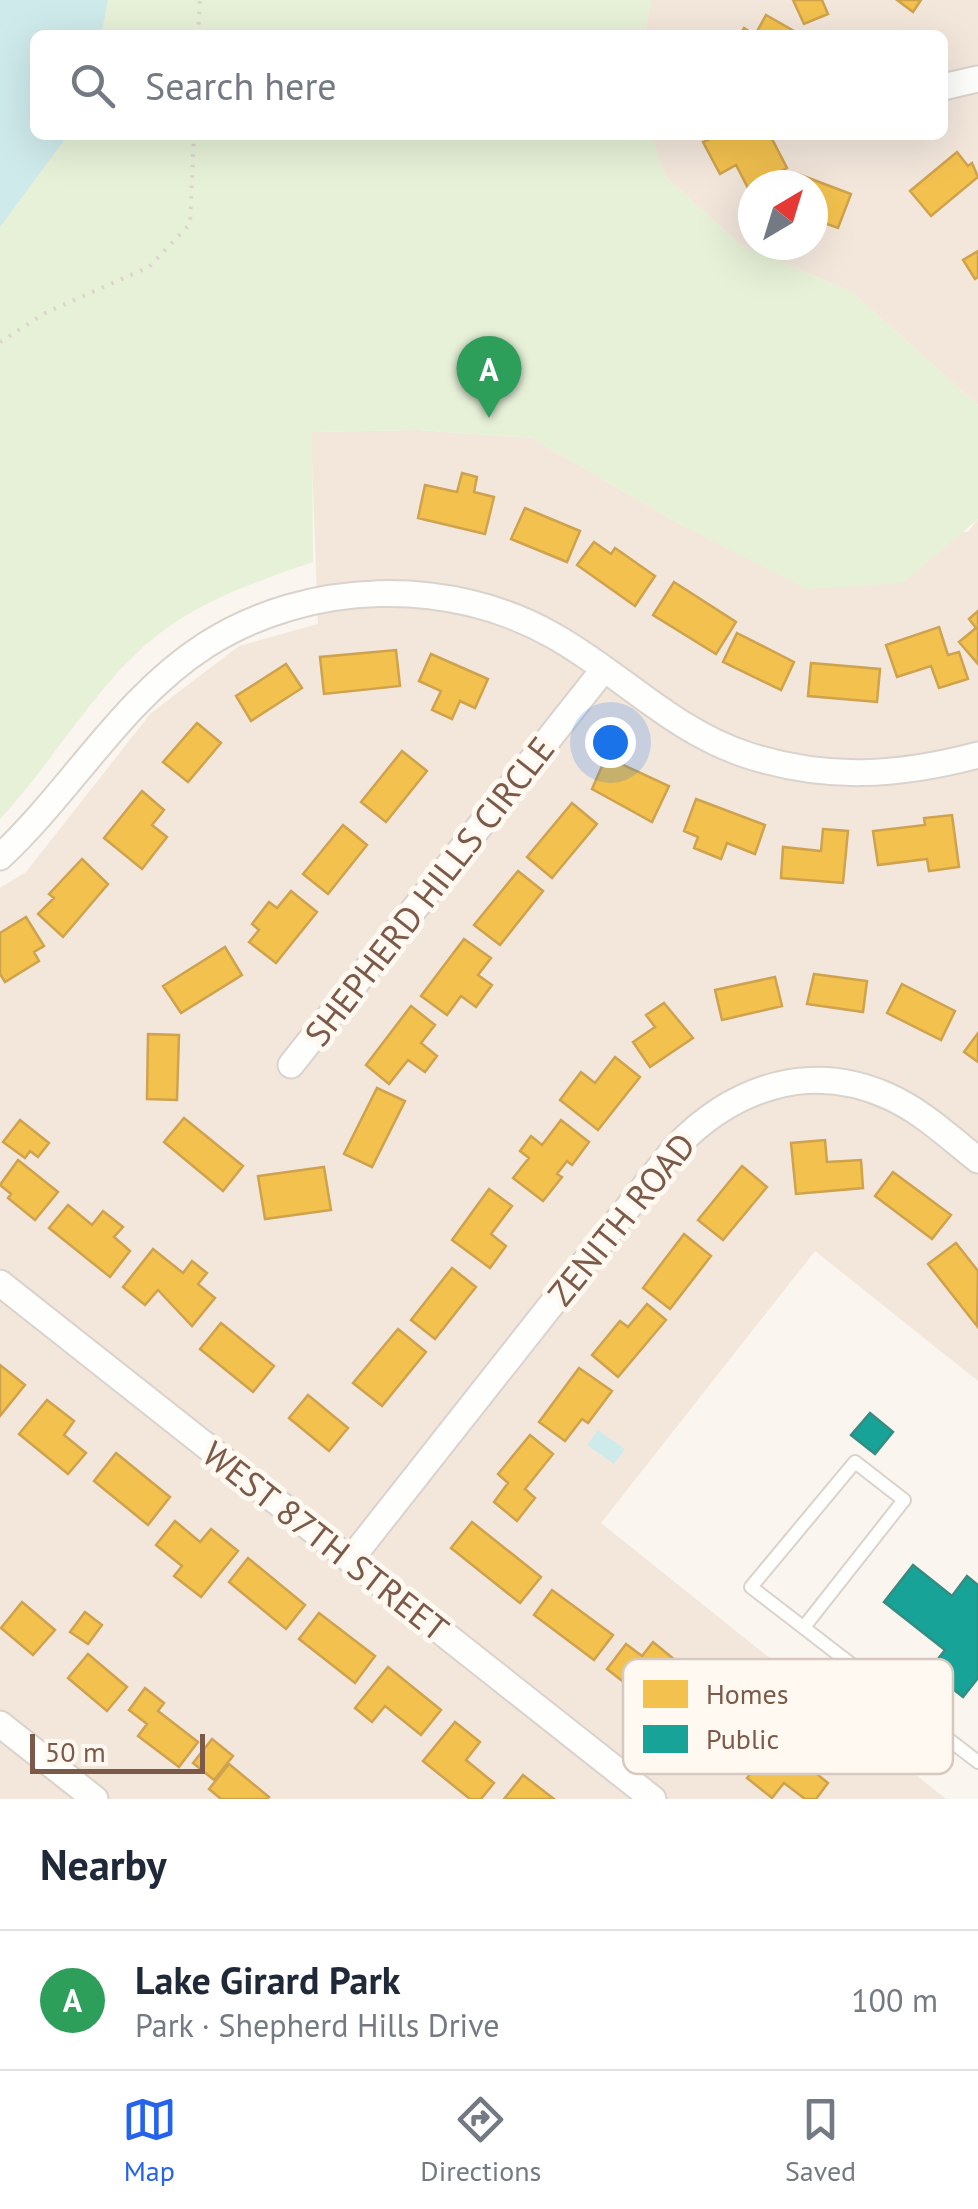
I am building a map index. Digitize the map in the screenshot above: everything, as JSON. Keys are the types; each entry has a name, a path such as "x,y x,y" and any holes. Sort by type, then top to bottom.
{"street":[{"path":"948,87 978,79"},
{"path":"0,857 159,682 206,645 260,618 319,600 378,592 439,596 499,612 553,635 695,733 745,755 804,771 862,775 907,771 978,755"},
{"name":"SHEPHERD HILLS CIRCLE","path":"292,1065 604,669"},
{"name":"ZENITH ROAD","path":"350,1560 675,1148 703,1119 735,1098 773,1084 813,1080 852,1084 890,1097 978,1160"},
{"name":"WEST 87TH STREET","path":"0,1284 653,1799"},
{"path":"0,1724 95,1799"}],"lane":[{"path":"804,1627 904,1500 856,1462 752,1587 804,1627 846,1659"},
{"path":"953,1740 976,1757"}],"path":[{"path":"198,30 200,0"},
{"path":"0,342 46,312 150,267 190,224 194,140"}],"shaded area":[{"path":"651,0 978,0 978,405 852,292 777,260 828,260 828,170 738,170 738,243 665,176 653,140 948,140 948,30 645,30"},
{"path":"417,430 532,438 683,526 968,532 978,519 978,1381 815,1251 601,1523 771,1659 623,1659 623,1774 915,1774 946,1799 0,1799 0,888 26,872 151,713 239,646 318,624 311,432"}],"green space":[{"path":"0,0 651,0 645,30 30,30 30,140 653,140 665,176 738,243 738,260 777,260 852,292 978,405 978,519 903,583 807,589 683,526 532,438 417,430 312,432 313,562 220,598 156,636 118,672 0,819"}],"water":[{"path":"0,0 108,0 102,30 30,30 30,140 64,140 0,227"},
{"path":"598,1430 625,1449 614,1464 587,1445"}],"building: Homes":[{"path":"793,0 822,0 828,14 804,24"},
{"path":"897,0 921,0 913,12"},
{"path":"766,15 792,30 758,30"},
{"path":"707,140 773,140 787,168 739,170 736,165 720,174 703,142"},
{"path":"957,152 968,166 972,163 978,177 931,216 910,191"},
{"path":"828,185 851,194 838,228 828,224"},
{"path":"978,251 978,277 975,279 963,260"},
{"path":"462,473 477,477 474,492 494,497 485,534 418,518 425,485 457,492"},
{"path":"525,508 580,531 567,562 511,539"},
{"path":"594,542 611,554 615,548 655,576 635,606 577,565"},
{"path":"674,582 736,622 716,654 653,615"},
{"path":"978,611 978,664 959,642 976,628 969,619"},
{"path":"939,627 948,655 959,652 968,679 939,688 931,666 897,677 886,645"},
{"path":"737,633 794,662 781,690 723,662"},
{"path":"396,650 400,686 324,694 320,657"},
{"path":"431,654 488,679 475,708 460,701 452,719 432,710 441,691 419,681"},
{"path":"811,663 880,669 877,702 808,696"},
{"path":"286,664 302,688 251,721 236,696"},
{"path":"197,723 221,743 188,782 163,762"},
{"path":"402,751 427,771 386,822 361,802"},
{"path":"606,757 669,786 652,822 592,789"},
{"path":"142,791 164,810 152,825 167,837 142,869 104,838"},
{"path":"696,799 765,825 755,854 727,843 721,859 694,848 698,837 684,831"},
{"path":"572,803 597,824 552,878 527,857"},
{"path":"952,815 959,867 929,871 927,859 878,865 873,831 925,825 924,818"},
{"path":"343,825 367,845 328,894 303,874"},
{"path":"823,829 848,831 843,883 781,878 783,847 821,851"},
{"path":"82,859 108,884 63,937 38,914 54,898 49,894"},
{"path":"518,871 543,891 500,945 474,925"},
{"path":"291,891 317,912 276,963 249,942 259,930 252,924 269,902 277,908"},
{"path":"26,917 44,946 34,952 39,961 5,982 0,974 0,933"},
{"path":"464,939 491,958 478,975 492,985 476,1007 461,996 447,1015 421,996"},
{"path":"225,947 242,975 181,1013 163,986"},
{"path":"814,974 867,981 863,1012 807,1004"},
{"path":"775,977 782,1006 722,1020 715,990"},
{"path":"902,984 955,1011 941,1040 887,1013"},
{"path":"664,1003 693,1038 650,1067 633,1042 655,1027 646,1015"},
{"path":"411,1006 435,1025 421,1043 437,1056 425,1072 408,1060 389,1084 366,1065"},
{"path":"978,1033 978,1062 964,1052"},
{"path":"148,1034 179,1035 177,1100 147,1099"},
{"path":"615,1057 640,1077 598,1130 560,1100 581,1072 595,1083"},
{"path":"377,1088 405,1101 372,1167 344,1154"},
{"path":"184,1118 243,1166 223,1191 164,1142"},
{"path":"20,1120 49,1143 38,1157 30,1151 25,1158 3,1142"},
{"path":"561,1120 589,1142 572,1165 567,1161 557,1174 562,1177 543,1201 513,1178 529,1158 520,1151 531,1136 542,1145"},
{"path":"825,1140 827,1162 861,1160 863,1188 796,1194 791,1143"},
{"path":"18,1160 58,1192 35,1220 8,1198 11,1194 0,1185"},
{"path":"742,1166 767,1187 723,1240 698,1220"},
{"path":"324,1167 331,1210 265,1219 258,1176"},
{"path":"893,1172 951,1215 932,1239 875,1196"},
{"path":"489,1189 512,1206 491,1234 506,1246 490,1268 452,1240"},
{"path":"68,1205 92,1225 103,1211 123,1227 114,1237 130,1251 110,1277 49,1228"},
{"path":"684,1234 711,1256 670,1309 643,1288"},
{"path":"956,1243 978,1271 977,1326 928,1264"},
{"path":"153,1249 183,1273 192,1261 207,1273 198,1284 215,1298 192,1326 158,1290 145,1305 123,1287"},
{"path":"452,1268 476,1287 435,1339 411,1320"},
{"path":"647,1304 666,1320 618,1377 592,1355 620,1321 628,1327"},
{"path":"221,1323 274,1366 253,1392 200,1349"},
{"path":"398,1329 426,1352 382,1406 353,1383"},
{"path":"0,1365 25,1385 0,1416"},
{"path":"579,1368 612,1391 588,1423 582,1419 565,1441 539,1422"},
{"path":"308,1395 348,1428 329,1451 289,1418"},
{"path":"47,1400 74,1421 64,1435 86,1453 68,1474 19,1434"},
{"path":"530,1435 553,1454 525,1489 535,1498 517,1521 494,1502 508,1483 498,1474"},
{"path":"116,1453 170,1497 148,1525 94,1481"},
{"path":"175,1521 200,1542 211,1529 238,1551 201,1597 174,1576 182,1566 156,1545"},
{"path":"472,1522 541,1577 520,1603 451,1548"},
{"path":"248,1558 305,1605 286,1629 229,1582"},
{"path":"552,1590 613,1635 594,1660 534,1615"},
{"path":"22,1602 55,1630 33,1655 1,1628"},
{"path":"85,1612 102,1625 88,1644 70,1632"},
{"path":"319,1613 375,1656 355,1683 299,1639"},
{"path":"653,1642 674,1659 623,1659 623,1682 607,1669 626,1644 642,1656"},
{"path":"88,1654 127,1687 107,1711 68,1678"},
{"path":"388,1667 441,1710 421,1735 385,1706 372,1722 355,1708"},
{"path":"145,1688 164,1703 158,1711 198,1742 179,1767 138,1736 147,1724 129,1710"},
{"path":"455,1722 480,1742 466,1760 494,1783 481,1799 470,1799 423,1761"},
{"path":"212,1739 233,1756 214,1780 193,1763"},
{"path":"229,1764 269,1797 221,1799 209,1789"},
{"path":"750,1774 817,1774 828,1783 816,1799 805,1799 784,1783 772,1798 747,1778"},
{"path":"523,1775 554,1799 504,1799"}],"building: Public":[{"path":"870,1413 893,1432 875,1454 851,1435"},
{"path":"913,1565 952,1596 967,1576 978,1585 978,1678 963,1697 953,1689 953,1659 938,1659 945,1650 884,1602"}],"place":[{"name":"Lake Girard Park","path":"489,418"}]}
